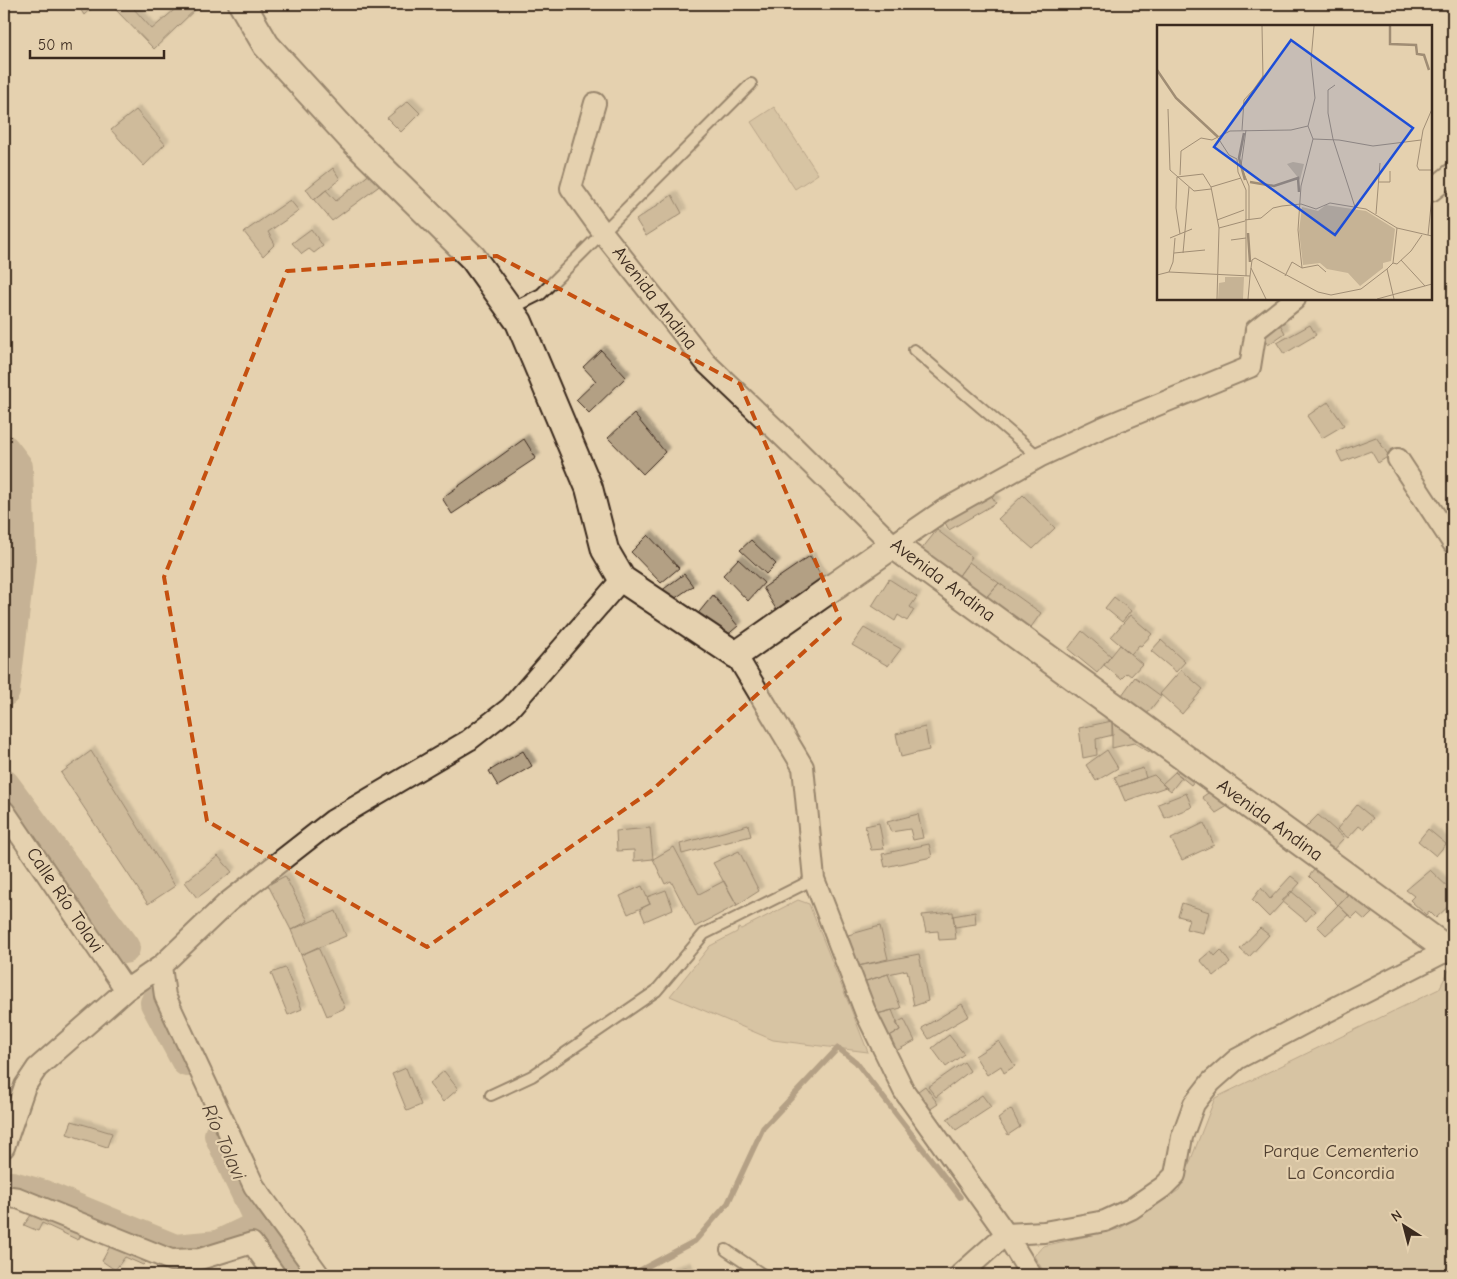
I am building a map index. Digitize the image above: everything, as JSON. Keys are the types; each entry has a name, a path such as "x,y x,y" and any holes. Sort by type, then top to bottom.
{"street":[{"path":"242,4 266,45 350,137 472,258 519,322 589,488 605,550 622,579 736,655 803,767 814,879 865,1011 904,1091 1006,1234 1031,1275"},
{"name":"Avenida Andina","path":"595,103 571,188 603,232 706,363 893,545 1451,949"},
{"path":"1432,190 1453,173"},
{"path":"736,655 944,510 1039,457 1250,367 1256,330 1294,300"},
{"path":"1398,459 1453,543"},
{"path":"4,1147 25,1086 37,1068 126,990 161,966 227,904 333,820 469,740 510,708 622,579"},
{"name":"Calle Río Tolavi","path":"4,810 126,990"},
{"path":"960,1275 1006,1234 1044,1232 1105,1221 1131,1209 1163,1187 1175,1175 1182,1137 1194,1104 1211,1082 1238,1060 1315,1018 1451,949"},
{"path":"161,966 165,996 254,1186 319,1275"},
{"path":"4,1196 18,1198 171,1260 200,1259 252,1243 275,1275"}],"lane":[{"path":"510,309 540,294 751,84"},
{"path":"914,350 1039,457"},
{"path":"491,1095 532,1076 656,991 704,934 814,879"},
{"path":"726,1250 763,1275"}],"highlighted area":[{"path":"497,256 740,384 840,619 651,791 427,947 207,821 164,577 287,271"}],"green space":[{"path":"774,107 818,174 795,189 751,122"},
{"path":"798,900 809,904 868,1052 773,1040 670,996 710,946 737,932 738,928 741,929"},
{"name":"Parque Cementerio La Concordia","path":"1453,965 1453,1275 1046,1275 1034,1256 1043,1246 1119,1229 1179,1190 1215,1098 1439,989"}],"building":[{"path":"77,4 96,4 84,15"},
{"path":"118,4 140,4 134,9 152,29 181,4 201,4 154,49 114,8"},
{"path":"408,101 420,113 401,132 387,118"},
{"path":"136,110 165,144 144,166 111,130"},
{"path":"333,168 340,179 314,200 306,189"},
{"path":"371,173 382,184 332,221 314,200 326,190 336,201"},
{"path":"672,195 682,213 646,236 636,220"},
{"path":"290,200 299,211 268,232 275,244 263,256 244,232"},
{"path":"311,229 323,246 314,253 309,249 302,254 292,243"},
{"path":"1277,319 1285,333 1268,345 1259,332"},
{"path":"1310,325 1316,335 1284,354 1277,343"},
{"path":"601,350 626,377 589,413 576,400 596,381 583,367"},
{"path":"1328,402 1344,425 1322,438 1307,416"},
{"path":"634,414 665,452 643,474 608,438"},
{"path":"1376,437 1389,456 1378,463 1371,451 1342,462 1337,452"},
{"path":"524,439 536,458 452,514 442,498"},
{"path":"989,492 996,503 949,530 942,517"},
{"path":"1023,495 1055,528 1033,549 998,519"},
{"path":"937,530 972,557 958,577 921,550"},
{"path":"648,535 679,568 661,583 631,552"},
{"path":"751,540 776,564 766,574 740,550"},
{"path":"810,556 824,579 776,609 763,588"},
{"path":"738,559 764,583 748,601 723,575"},
{"path":"969,562 999,583 987,596 958,577"},
{"path":"684,574 693,586 671,601 661,591"},
{"path":"889,579 917,597 910,607 914,610 907,621 898,615 895,621 872,606"},
{"path":"999,583 1041,613 1029,630 985,599"},
{"path":"713,595 738,626 725,637 696,616"},
{"path":"1114,597 1131,611 1122,622 1105,608"},
{"path":"1130,615 1152,634 1131,654 1111,637"},
{"path":"864,628 901,649 888,666 852,645"},
{"path":"1082,631 1111,656 1097,673 1068,649"},
{"path":"1161,640 1185,662 1176,672 1151,651"},
{"path":"1120,645 1142,664 1131,676 1127,673 1121,679 1104,665"},
{"path":"1181,670 1203,689 1182,714 1160,694"},
{"path":"1135,677 1161,696 1147,714 1122,695"},
{"path":"1112,721 1113,735 1096,739 1097,755 1083,758 1079,728"},
{"path":"1112,721 1130,722 1159,741 1153,754 1134,743 1112,748"},
{"path":"925,727 929,750 901,757 896,734"},
{"path":"1107,750 1118,768 1096,781 1086,765"},
{"path":"91,751 175,886 148,904 61,773"},
{"path":"523,751 532,766 498,786 489,771"},
{"path":"1184,761 1201,773 1191,785 1175,772"},
{"path":"1143,768 1146,778 1119,787 1114,777"},
{"path":"1175,772 1182,777 1171,791 1162,784"},
{"path":"1154,775 1166,787 1125,801 1119,787"},
{"path":"1214,789 1231,804 1216,813 1202,797"},
{"path":"1186,793 1192,807 1165,818 1158,804"},
{"path":"1357,805 1373,818 1363,829 1359,826 1348,838 1337,829"},
{"path":"918,814 923,838 913,840 910,829 891,832 887,822"},
{"path":"1318,815 1344,838 1330,853 1304,829"},
{"path":"879,823 884,849 871,850 865,826"},
{"path":"1204,823 1214,845 1182,860 1171,839"},
{"path":"748,825 751,836 682,854 680,844"},
{"path":"650,828 653,859 634,861 634,850 617,851 616,831"},
{"path":"1428,829 1446,844 1436,856 1418,841"},
{"path":"929,844 932,857 885,867 882,854"},
{"path":"674,847 699,894 724,881 737,905 695,927 671,881 665,884 653,859"},
{"path":"739,851 759,891 737,905 713,863"},
{"path":"218,856 232,872 197,898 185,882"},
{"path":"1320,863 1352,890 1338,905 1309,876"},
{"path":"1430,870 1453,892 1453,902 1436,918 1429,911 1426,915 1410,900 1414,896 1406,890"},
{"path":"285,876 308,921 291,930 268,885"},
{"path":"1291,876 1300,883 1269,917 1252,900 1261,888 1270,899"},
{"path":"642,886 650,904 628,914 620,896"},
{"path":"666,890 673,909 645,921 640,909 650,904 647,897"},
{"path":"1352,890 1374,911 1365,920 1357,913 1352,918 1338,905"},
{"path":"1291,891 1315,911 1306,921 1282,901"},
{"path":"1182,903 1209,912 1203,933 1186,929 1189,919 1178,916"},
{"path":"1338,905 1348,915 1326,935 1317,926"},
{"path":"336,911 346,936 301,955 291,930"},
{"path":"953,912 956,939 939,940 938,931 926,932 922,915"},
{"path":"975,912 976,924 955,927 953,916"},
{"path":"880,926 888,959 858,966 848,935"},
{"path":"1260,928 1269,935 1249,957 1240,949"},
{"path":"318,947 345,1008 327,1016 301,955"},
{"path":"1221,950 1230,963 1214,976 1200,960 1211,951 1215,956"},
{"path":"919,954 928,1001 914,1006 907,970 863,982 858,966"},
{"path":"285,968 302,1009 288,1015 271,973"},
{"path":"888,974 901,1008 877,1014 863,982"},
{"path":"962,1004 969,1016 929,1039 922,1028"},
{"path":"892,1010 900,1030 886,1038 877,1014"},
{"path":"904,1019 915,1041 894,1052 886,1038 900,1030 896,1023"},
{"path":"949,1035 964,1054 946,1067 932,1048"},
{"path":"999,1041 1015,1066 1004,1073 1001,1066 987,1075 975,1056"},
{"path":"964,1062 970,1071 936,1097 928,1087"},
{"path":"406,1068 421,1105 407,1111 392,1074"},
{"path":"444,1071 458,1089 443,1102 429,1084"},
{"path":"925,1086 938,1104 926,1112 914,1094"},
{"path":"982,1095 991,1107 956,1130 947,1119"},
{"path":"1011,1109 1020,1127 1008,1135 998,1119"},
{"path":"72,1121 112,1133 107,1147 67,1134"},
{"path":"36,1208 86,1228 78,1240 42,1223 38,1231 24,1225"},
{"path":"114,1239 153,1255 143,1265 125,1257 115,1270 102,1261"},
{"path":"686,1267 690,1275 663,1275 663,1274"}],"waterway":[{"name":"Río Tolavi","path":"4,450 17,467 20,559 4,691"},
{"name":"Río Tolavi","path":"4,785 124,948"},
{"name":"Río Tolavi","path":"156,1003 187,1061"},
{"path":"631,1275 695,1241 728,1203 763,1128 838,1048 856,1062 960,1197"},
{"name":"Río Tolavi","path":"220,1135 262,1225 301,1275"},
{"path":"12,1187 44,1196 175,1250 218,1246 262,1225"}]}
